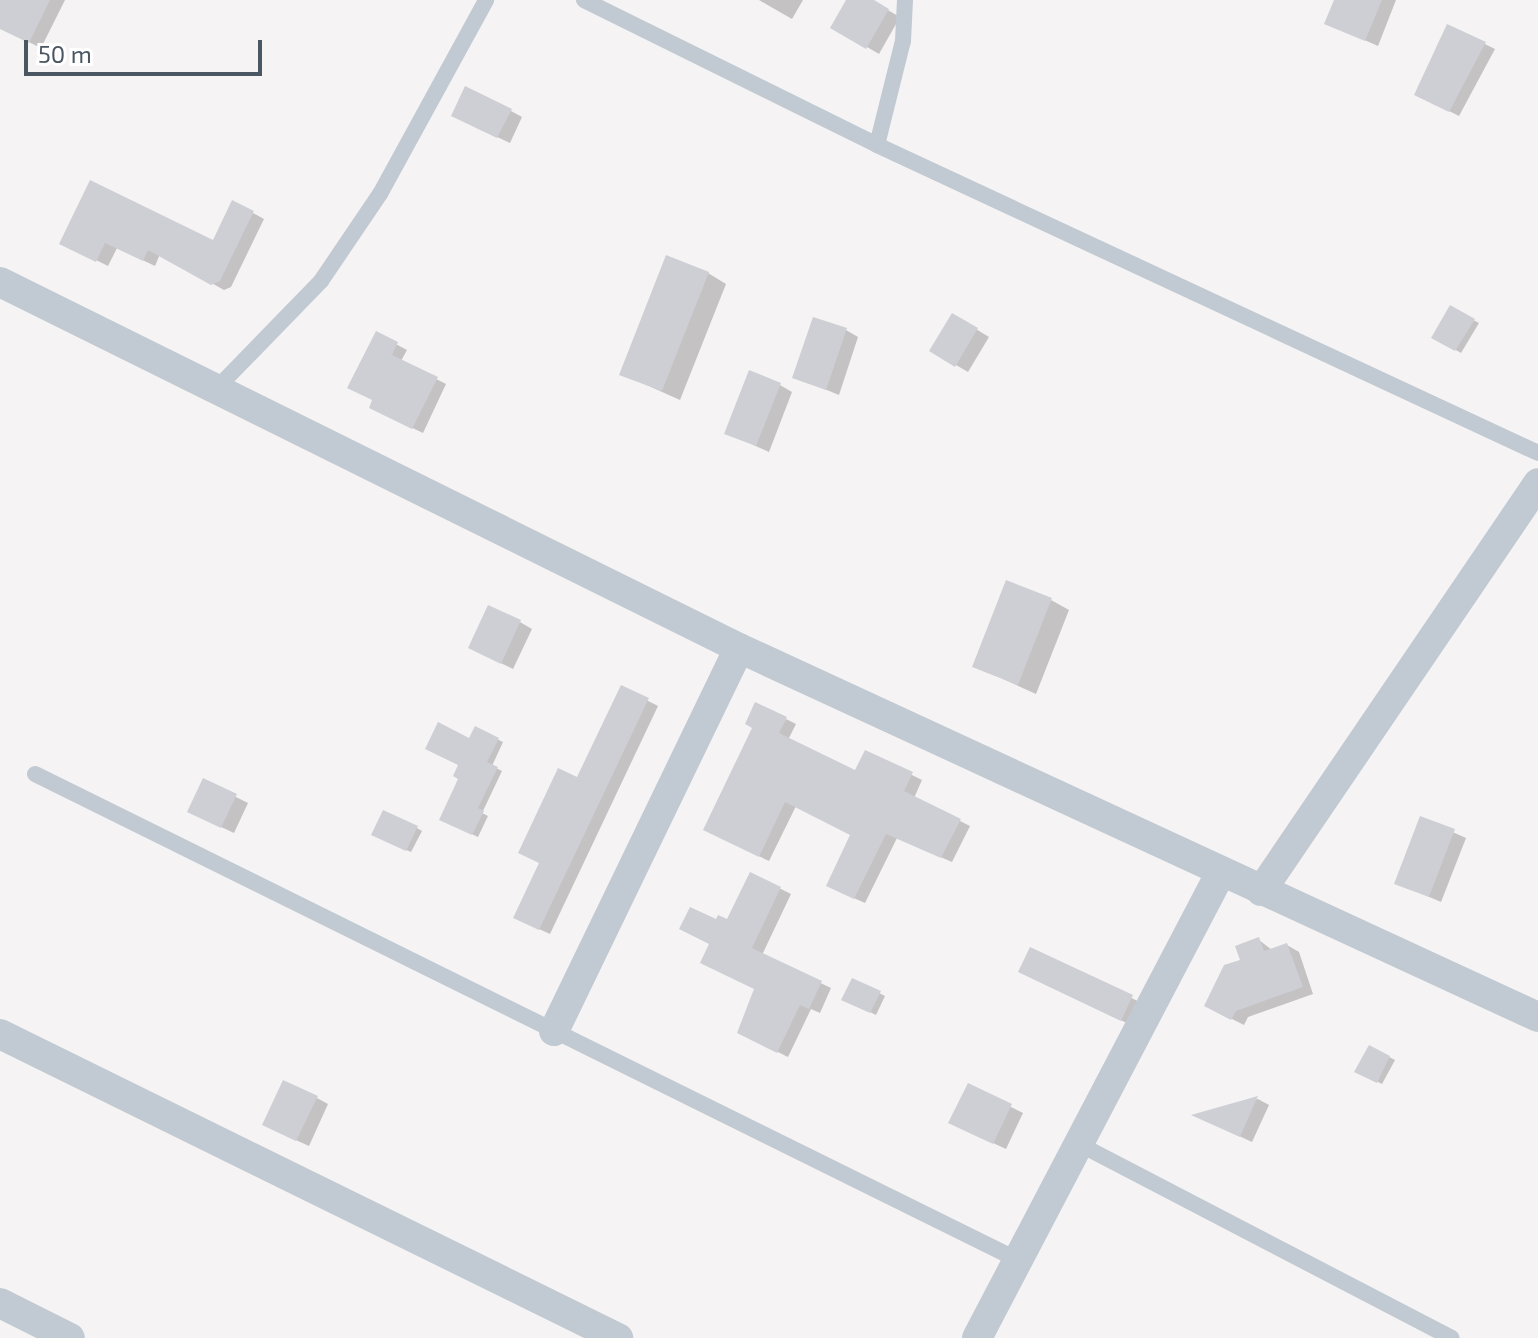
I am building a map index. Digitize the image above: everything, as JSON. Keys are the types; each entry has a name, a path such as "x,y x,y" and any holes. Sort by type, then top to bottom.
{"street":[{"path":"0,282 739,648 1538,1017"},
{"path":"1261,891 1538,483"},
{"path":"554,1031 739,648"},
{"path":"977,1338 1221,872"},
{"path":"0,1034 618,1338"},
{"path":"0,1303 70,1338"}],"lane":[{"path":"216,389 321,281 380,194 486,0"},
{"path":"584,0 877,145 1538,453"},
{"path":"877,145 903,41 907,14 905,0"},
{"path":"35,774 1018,1260"},
{"path":"1079,1144 1452,1338"}],"building":[{"path":"0,0 50,0 29,43 0,29"},
{"path":"846,0 874,0 889,9 866,49 830,28"},
{"path":"1334,0 1382,0 1365,41 1324,24"},
{"path":"1447,24 1486,42 1449,112 1414,95"},
{"path":"465,86 512,109 497,138 451,116"},
{"path":"90,180 213,240 232,200 254,211 220,281 211,285 148,250 143,261 105,243 96,262 59,244"},
{"path":"666,255 709,272 662,391 619,375"},
{"path":"1450,305 1475,319 1455,351 1431,338"},
{"path":"952,313 978,328 955,367 929,351"},
{"path":"813,317 847,328 826,390 792,378"},
{"path":"376,331 398,342 392,355 438,377 412,429 369,408 372,400 347,388"},
{"path":"749,370 781,383 756,446 724,434"},
{"path":"1006,580 1052,598 1018,685 972,667"},
{"path":"488,605 521,620 501,664 468,648"},
{"path":"621,685 649,698 539,930 513,918 539,863 518,853 558,768 577,777"},
{"path":"755,702 787,717 779,733 855,770 865,750 913,772 904,791 961,819 941,858 886,834 854,899 826,886 850,835 785,802 759,857 703,830 752,728 745,724"},
{"path":"438,722 469,738 475,726 499,738 487,762 498,767 478,808 484,811 472,835 439,820 458,779 453,776 458,765 425,749"},
{"path":"203,778 237,794 221,828 187,812"},
{"path":"383,810 418,826 406,851 371,835"},
{"path":"1420,816 1455,829 1429,897 1394,884"},
{"path":"750,872 781,887 752,948 822,981 809,1009 800,1005 777,1053 737,1033 754,989 700,963 709,944 679,929 690,907 716,919 718,915 727,919"},
{"path":"1259,937 1264,951 1287,943 1303,987 1236,1011 1231,1020 1204,1006 1224,965 1240,960 1235,946"},
{"path":"1030,947 1133,995 1121,1021 1018,972"},
{"path":"852,978 881,991 870,1013 841,1000"},
{"path":"1369,1045 1390,1056 1377,1083 1354,1072"},
{"path":"283,1080 318,1096 296,1141 262,1125"},
{"path":"968,1083 1012,1104 993,1144 948,1123"},
{"path":"1258,1096 1240,1137 1191,1115"}]}
